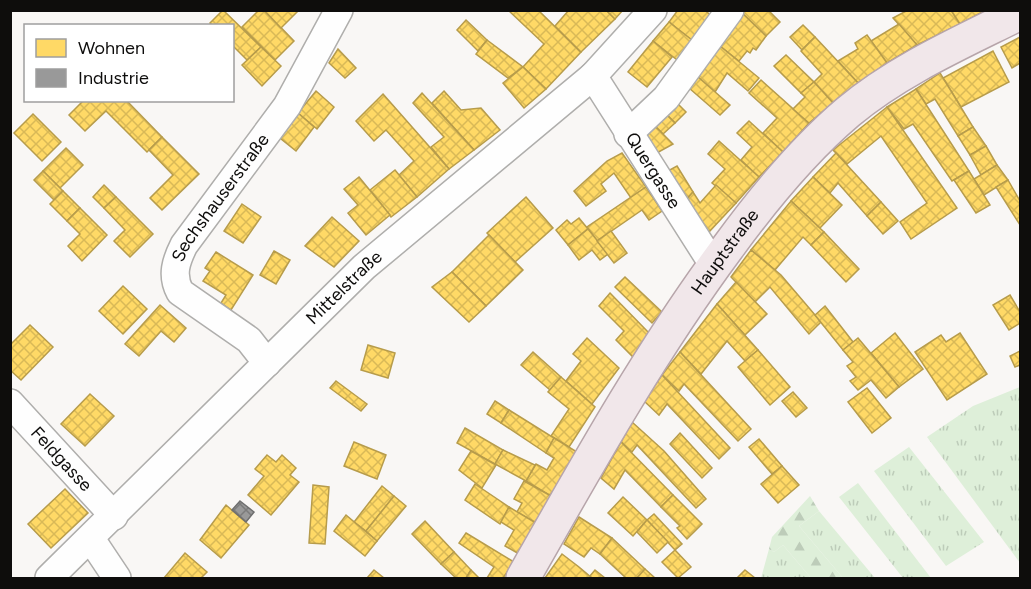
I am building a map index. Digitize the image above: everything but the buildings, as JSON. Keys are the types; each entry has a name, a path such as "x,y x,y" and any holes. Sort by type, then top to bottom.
{"main road":[{"name":"Hauptstraße","path":"523,579 640,374 714,266 790,170 849,112 896,78 1020,13"}],"street":[{"name":"Sechshauserstraße","path":"267,363 249,340 180,292 174,281 175,269 184,245 287,106 339,10"},
{"name":"Mittelstraße","path":"49,579 364,267 593,76 653,10"},
{"path":"628,134 666,98 730,10"},
{"name":"Quergasse","path":"593,76 714,266"},
{"name":"Feldgasse","path":"10,403 114,516"},
{"path":"91,539 117,579"}],"green space":[{"path":"1020,387 1020,563 927,437 973,406"},
{"path":"909,447 984,542 946,566 874,471"},
{"path":"858,483 931,578 903,578 839,497"},
{"path":"810,496 819,511 799,526 843,578 811,578 783,545 774,552 769,549 772,537"},
{"path":"819,511 875,578 843,578 799,526"},
{"path":"783,545 811,578 761,578 769,549 774,552"}]}
